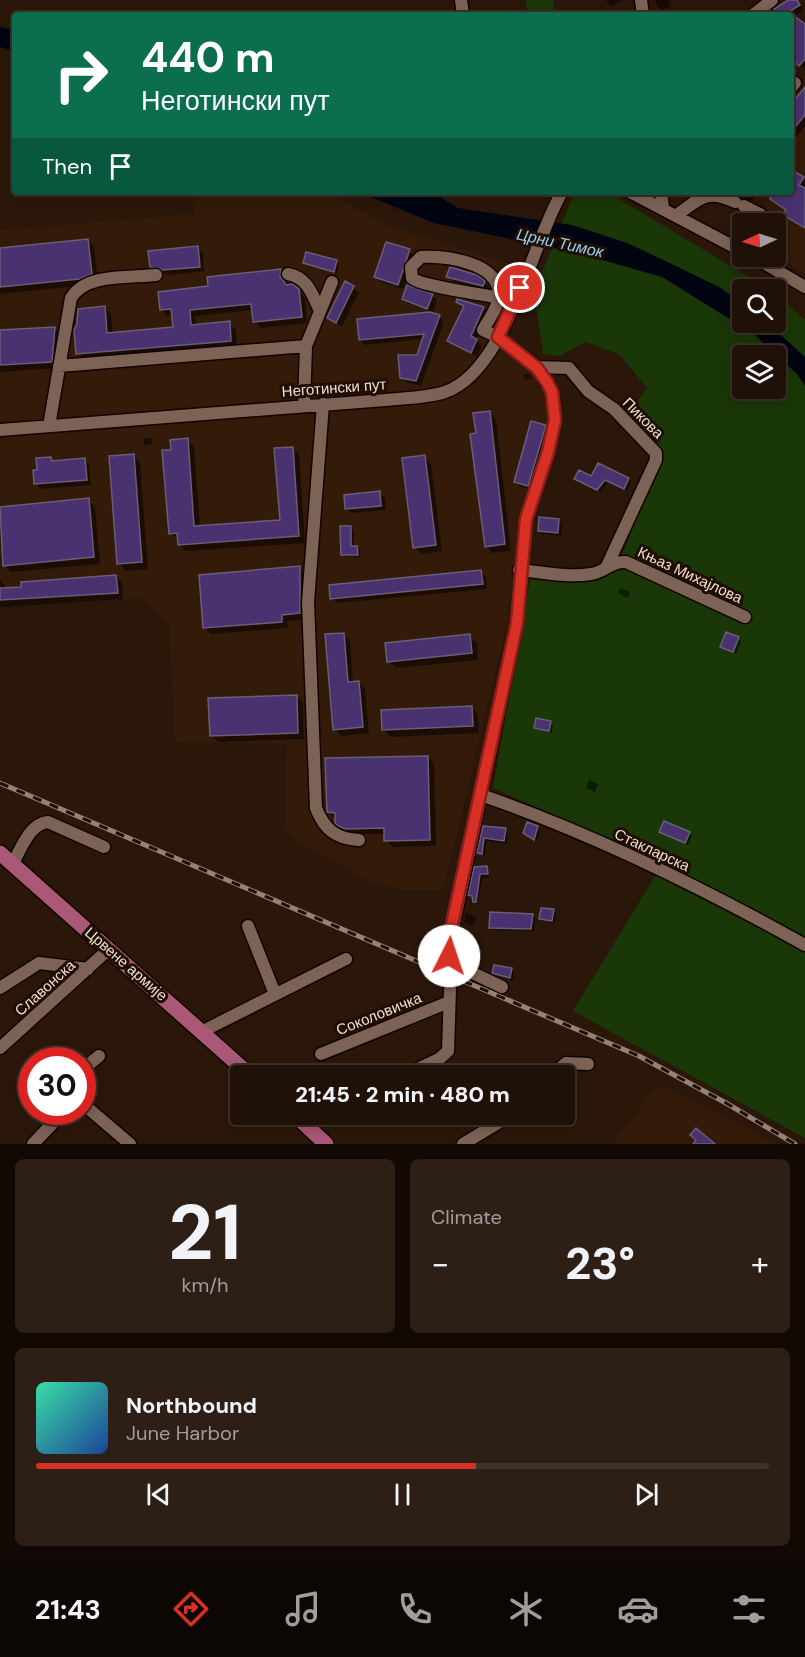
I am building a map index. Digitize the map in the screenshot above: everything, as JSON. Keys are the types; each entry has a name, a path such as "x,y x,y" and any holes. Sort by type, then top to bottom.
{"main road":[{"name":"Црвене армије","path":"0,853 239,1065"},
{"path":"308,1127 326,1144"}],"street":[{"path":"757,12 772,0"},
{"path":"636,195 732,245"},
{"path":"661,195 663,208"},
{"path":"677,215 704,196 709,195"},
{"path":"716,195 758,213"},
{"name":"Неготински пут","path":"0,430 444,392 474,374 498,337 559,197"},
{"path":"502,987 456,966 449,956 451,929 517,623 519,570 526,519 548,452 555,420 552,392 537,368 498,337 483,330 499,297 496,281 488,272 456,260 421,257 411,267 412,278 422,284 499,297 515,300"},
{"path":"772,267 805,287"},
{"path":"288,274 300,278 308,286 320,311"},
{"path":"49,426 71,298 77,288 99,280 156,275"},
{"path":"304,405 306,346 332,282"},
{"path":"59,366 306,346"},
{"name":"Пикова","path":"537,368 569,368 582,384 614,409 656,453 656,460 607,566"},
{"path":"323,404 308,602 315,808 322,825 333,834 359,840"},
{"name":"Књаз Михајлова","path":"519,570 580,575 597,573 618,561 626,562 745,617"},
{"name":"Стакларска","path":"481,795 558,822 656,867 733,905 805,945"},
{"path":"13,863 34,827 41,823 48,822 104,847"},
{"path":"248,926 275,994"},
{"name":"Славонска","path":"0,1048 109,949"},
{"path":"203,1031 346,959"},
{"path":"0,988 39,963 88,969"},
{"name":"Соколовичка","path":"321,1054 449,995 448,1051 439,1059 426,1065"},
{"path":"564,1065 566,1063 588,1064"},
{"path":"96,1115 130,1144"},
{"path":"33,1144 51,1125"},
{"path":"464,1144 495,1125"}],"shaded area":[{"path":"805,127 805,274 791,265 786,256 786,213 766,213 763,209 766,195 794,195 794,138"},
{"path":"196,195 333,195 384,224 516,266 486,338 522,362 542,387 550,417 518,524 508,620 443,890 400,890 369,881 295,841 285,827 287,744 175,742 169,622 143,598 0,606 0,230 194,214"},
{"path":"664,1087 729,1118 776,1144 613,1144 655,1089"}],"green space":[{"path":"526,0 553,0 554,12 527,12"},
{"path":"612,195 752,279 732,279 732,333 786,333 786,303 805,320 805,1138 573,1011 663,863 493,788 530,580 601,575 624,550 662,454 629,413 647,388 619,354 585,342 560,356 543,354 534,292 573,196"}],"water":[{"path":"0,27 12,29 12,50 0,47"},
{"name":"Црни Тимок","path":"366,195 438,196 458,208 572,225 627,243 721,288 732,296 732,320 662,277 578,253 434,223"},
{"path":"752,333 779,333 805,357 805,386 786,364 786,345 766,345"}],"building":[{"path":"788,0 797,0 800,5 789,12 776,12 774,9"},
{"path":"794,16 805,24 805,59 799,66 794,62"},
{"path":"805,87 805,115 794,128 794,100"},
{"path":"794,171 804,177 799,185 805,188 805,228 786,217 786,210 770,199 772,195 794,195"},
{"path":"88,239 92,274 80,279 0,287 0,248"},
{"path":"386,242 410,249 398,285 374,277"},
{"path":"198,246 200,267 163,270 150,267 148,251"},
{"path":"306,252 337,260 334,272 303,263"},
{"path":"450,267 477,275 485,281 483,286 446,277"},
{"path":"281,269 280,276 286,285 292,284 299,289 302,317 253,322 251,304 190,310 191,325 230,321 231,341 76,354 74,330 77,324 78,309 105,306 107,333 173,327 171,309 160,310 158,292 208,286 207,277"},
{"path":"345,281 354,286 336,323 327,318"},
{"path":"407,285 433,294 427,309 402,299"},
{"path":"457,299 484,307 471,336 477,339 471,353 447,341 464,306 456,302"},
{"path":"430,312 440,315 416,381 400,378 398,355 417,355 424,334 359,340 357,319"},
{"path":"55,327 52,362 0,365 0,330"},
{"path":"490,411 505,544 485,547 470,434 476,433 473,413"},
{"path":"531,421 546,425 528,486 514,482"},
{"path":"188,438 194,526 280,520 274,448 293,447 299,536 178,545 177,533 169,534 162,450 171,450 170,440"},
{"path":"134,454 142,562 117,564 109,456"},
{"path":"425,455 436,545 413,548 402,458"},
{"path":"51,457 52,461 85,458 87,480 34,484 33,470 37,470 36,458"},
{"path":"598,463 629,478 624,489 605,480 597,490 574,479 579,470 591,476"},
{"path":"380,491 381,506 345,509 344,495"},
{"path":"89,498 94,557 3,566 0,507"},
{"path":"539,517 559,519 558,533 538,531"},
{"path":"340,526 351,526 351,546 357,546 358,555 341,555"},
{"path":"300,566 300,613 282,615 282,622 203,628 199,575"},
{"path":"481,570 483,584 330,599 329,585"},
{"path":"116,575 118,593 0,600 0,588 21,587 21,582"},
{"path":"726,632 739,637 733,652 720,647"},
{"path":"344,633 348,682 359,681 363,727 333,730 325,634"},
{"path":"470,634 472,653 387,662 385,643"},
{"path":"297,695 298,733 210,736 208,698"},
{"path":"472,706 473,726 382,730 381,710"},
{"path":"536,718 551,721 549,731 534,728"},
{"path":"428,756 430,840 384,841 384,828 345,829 335,824 335,813 327,812 325,758"},
{"path":"664,821 690,832 685,843 659,832"},
{"path":"527,822 538,826 534,840 523,833"},
{"path":"483,826 506,828 504,841 484,838 482,854 477,853"},
{"path":"487,866 488,874 480,874 476,902 473,902 472,896 468,895 474,867"},
{"path":"541,908 554,909 552,921 539,919"},
{"path":"490,912 533,914 531,929 489,928"},
{"path":"494,965 512,968 510,978 492,973"},
{"path":"696,1128 715,1144 693,1144 696,1140 690,1135"}],"railway":[{"path":"0,783 639,1056 726,1103 795,1144"}],"route":[{"path":"449,956 451,929 517,623 519,570 526,519 548,452 555,420 555,405 547,382 537,368 522,354 498,337 520,288"}]}
